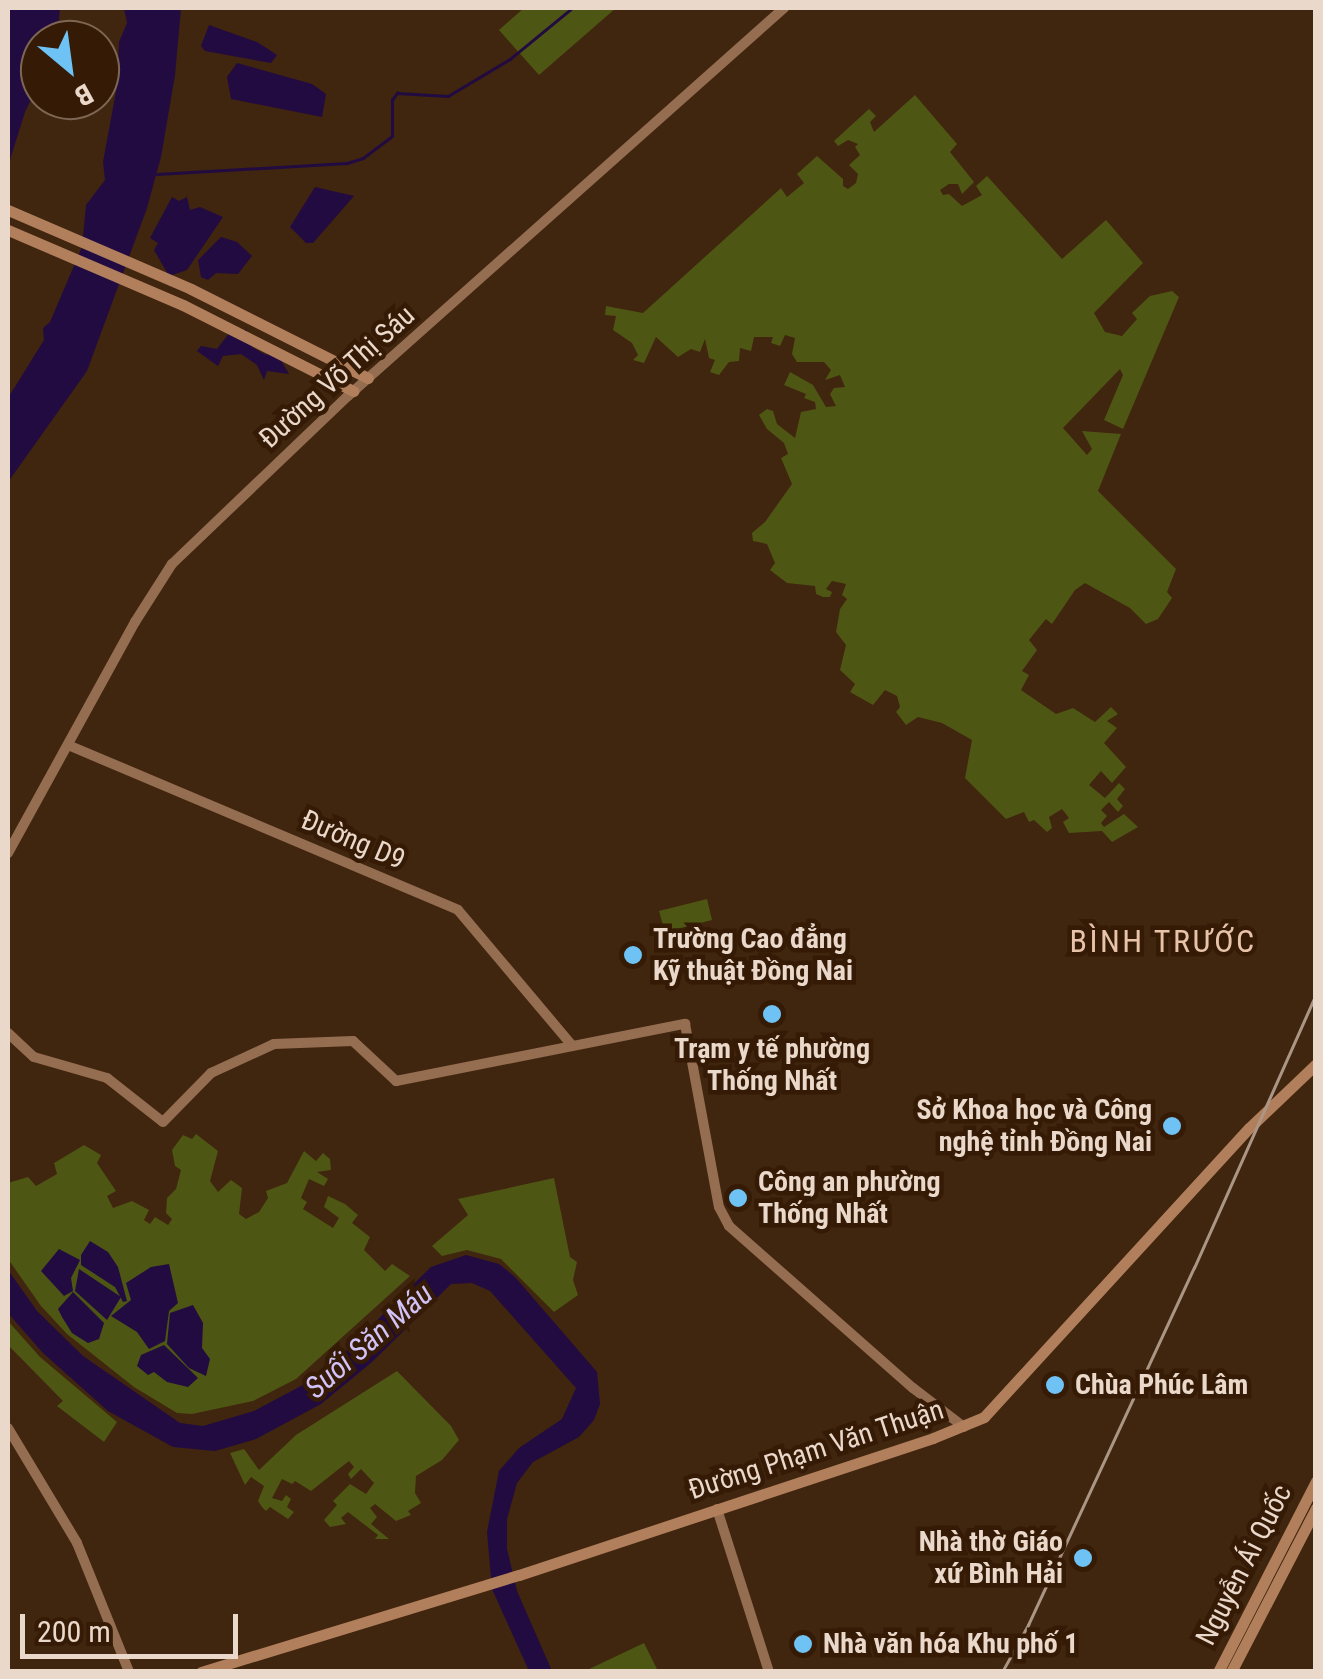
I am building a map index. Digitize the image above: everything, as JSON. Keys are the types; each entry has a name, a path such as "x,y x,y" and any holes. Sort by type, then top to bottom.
{"main road":[{"path":"8,210 191,288 368,378"},
{"path":"8,230 182,305 353,392"},
{"name":"Đường Phạm Văn Thuận","path":"201,1672 519,1575 964,1427 999,1404 1248,1128 1316,1064"},
{"name":"Nguyễn Ái Quốc","path":"1218,1672 1316,1481"},
{"name":"Nguyễn Ái Quốc","path":"1231,1672 1316,1508"}],"street":[{"name":"Đường Võ Thị Sáu","path":"8,853 134,622 172,564 368,378 784,8"},
{"name":"Đường D9","path":"68,745 458,910 571,1044"},
{"path":"8,1033 34,1056 107,1078 163,1122 211,1073 274,1044 352,1041 396,1081 685,1024 720,1207 729,1226 913,1388 964,1427"},
{"path":"8,1428 77,1542 129,1672"},
{"path":"716,1510 769,1672"}],"green space":[{"path":"524,8 616,8 539,75 499,30"},
{"path":"915,95 957,144 950,152 974,182 962,194 958,184 949,184 940,190 943,195 949,194 962,206 982,195 976,186 987,176 1062,259 1106,220 1143,263 1094,313 1105,332 1122,336 1137,319 1132,313 1150,296 1172,291 1179,297 1123,429 1104,420 1123,375 1120,369 1063,428 1087,455 1092,449 1082,431 1121,434 1098,491 1176,569 1167,592 1172,598 1158,619 1146,624 1130,608 1085,583 1075,590 1052,624 1046,619 1029,640 1037,650 1022,671 1029,675 1021,690 1056,714 1073,708 1095,722 1111,707 1118,714 1107,721 1117,728 1104,743 1126,767 1112,783 1101,771 1089,785 1105,798 1119,783 1125,789 1117,799 1123,806 1118,812 1109,802 1101,810 1107,816 1101,823 1104,827 1124,814 1138,827 1112,842 1102,831 1069,833 1063,822 1069,818 1062,809 1049,817 1052,828 1047,832 1034,820 1029,822 1024,812 1006,819 965,778 972,740 942,723 918,717 906,725 896,712 900,707 897,696 885,690 873,705 850,692 855,684 840,670 846,645 836,632 840,609 847,599 842,595 846,584 832,581 826,589 832,592 830,597 823,597 816,594 815,586 787,583 770,570 775,563 767,544 753,541 752,533 765,522 792,484 781,458 788,454 784,443 767,429 759,415 767,409 773,411 777,424 795,438 801,412 816,409 815,402 804,398 806,394 784,385 790,372 813,385 826,407 836,406 830,394 834,388 845,387 840,375 825,380 831,370 824,362 797,362 792,354 795,338 785,335 780,346 771,343 773,337 754,337 751,351 740,348 739,361 729,362 719,375 710,372 715,360 709,358 705,339 700,352 691,349 678,357 656,337 644,363 633,360 638,355 632,343 613,330 616,316 605,315 606,306 643,313 781,188 787,197 804,183 797,174 817,156 843,179 843,186 848,189 856,183 858,174 849,165 860,155 855,147 858,144 848,140 838,146 834,141 869,109 876,116 870,122 874,132"},
{"path":"707,899 712,920 665,932 659,911"},
{"path":"196,1134 218,1151 210,1181 218,1192 231,1180 242,1188 239,1214 246,1219 259,1212 268,1198 266,1191 287,1183 304,1151 316,1161 323,1153 330,1159 331,1170 317,1172 328,1179 324,1186 309,1179 301,1198 307,1202 303,1209 333,1228 339,1218 324,1207 328,1196 345,1204 358,1215 352,1223 370,1237 364,1250 385,1271 392,1264 410,1276 296,1379 253,1401 192,1414 177,1413 134,1387 67,1334 41,1306 8,1259 8,1183 28,1177 36,1186 57,1174 54,1163 84,1145 101,1155 97,1163 116,1191 107,1196 113,1208 132,1201 149,1210 144,1220 150,1224 155,1217 168,1225 172,1219 166,1213 167,1198 176,1189 181,1170 175,1166 172,1150 183,1135 192,1139"},
{"path":"554,1178 570,1257 577,1262 573,1280 578,1295 554,1312 501,1259 467,1250 442,1256 432,1246 468,1215 458,1199"},
{"path":"8,1321 40,1357 117,1422 104,1442 57,1406 63,1401 8,1345"},
{"path":"397,1371 451,1426 459,1440 442,1460 416,1476 415,1493 421,1503 408,1511 411,1515 396,1521 375,1504 370,1508 377,1517 371,1524 389,1539 375,1539 378,1535 348,1512 341,1518 346,1524 330,1527 324,1520 337,1505 333,1501 350,1484 366,1494 374,1483 361,1469 351,1479 348,1474 354,1467 349,1461 311,1491 295,1481 292,1484 282,1479 272,1498 282,1501 286,1495 291,1499 287,1507 294,1512 288,1519 270,1507 266,1511 258,1501 264,1486 251,1477 245,1485 230,1453 244,1449 259,1470 296,1435"},
{"path":"644,1643 658,1671 585,1671"}],"water":[{"path":"8,8 60,8 59,20 20,20 22,120 8,166"},
{"path":"124,8 181,8 161,157 147,208 87,371 8,482 8,398 44,340 43,328 50,322 82,247 86,205 105,180 103,162 111,120 120,120 120,40 127,23"},
{"path":"209,25 257,42 277,55 271,63 205,51 201,46"},
{"path":"237,63 312,84 326,94 322,117 231,99 227,77"},
{"path":"315,187 354,196 313,243 306,243 290,227"},
{"path":"172,197 179,201 187,197 190,210 200,207 223,217 187,270 169,276 154,250 158,243 150,238"},
{"path":"221,237 237,242 252,256 238,274 216,273 208,280 201,277 198,260"},
{"path":"246,329 252,347 266,355 275,350 289,374 267,371 264,380 257,365 241,354 223,356 218,366 197,351 201,346 217,349 230,332 242,334"},
{"path":"90,1241 108,1252 118,1267 127,1301 123,1302 115,1287 81,1265 81,1255"},
{"path":"59,1249 80,1260 71,1278 73,1291 64,1296 41,1271"},
{"name":"Suối Săn Máu","path":"466,1255 499,1264 515,1277 597,1372 600,1404 594,1420 579,1437 533,1462 517,1483 507,1519 507,1549 517,1591 552,1671 529,1671 492,1589 487,1532 499,1471 519,1448 562,1419 576,1388 490,1291 472,1283 451,1284 372,1362 321,1404 256,1439 215,1451 173,1447 108,1411 43,1353 8,1313 8,1270 37,1311 83,1356 180,1423 203,1426 254,1411 301,1386 344,1353 431,1267"},
{"path":"169,1264 178,1303 169,1311 165,1341 149,1349 137,1332 111,1316 131,1300 126,1283 151,1267"},
{"path":"79,1269 121,1297 107,1320 75,1291"},
{"path":"73,1292 104,1323 99,1339 88,1343 72,1333 62,1317 58,1309"},
{"path":"193,1305 203,1323 202,1348 210,1359 206,1376 189,1368 167,1344 170,1313"},
{"path":"164,1345 198,1378 188,1387 167,1382 154,1372 148,1375 137,1366 141,1355"}],"waterway":[{"path":"157,174 347,163 363,158 392,136 392,100 397,93 448,96 510,59 572,8"}],"railway":[{"path":"1002,1672 1028,1625 1194,1268 1316,994"}],"place":[{"name":"Trường Cao đẳng Kỹ thuật Đồng Nai","path":"633,955"},
{"name":"Trạm y tế phường Thống Nhất","path":"772,1014"},
{"name":"Sở Khoa học và Công nghệ tỉnh Đồng Nai","path":"1172,1126"},
{"name":"Công an phường Thống Nhất","path":"738,1198"},
{"name":"Chùa Phúc Lâm","path":"1055,1385"},
{"name":"Nhà thờ Giáo xứ Bình Hải","path":"1083,1558"},
{"name":"Nhà văn hóa Khu phố 1","path":"803,1644"}],"district":[{"name":"BÌNH TRƯỚC","path":"1163,941"}]}
